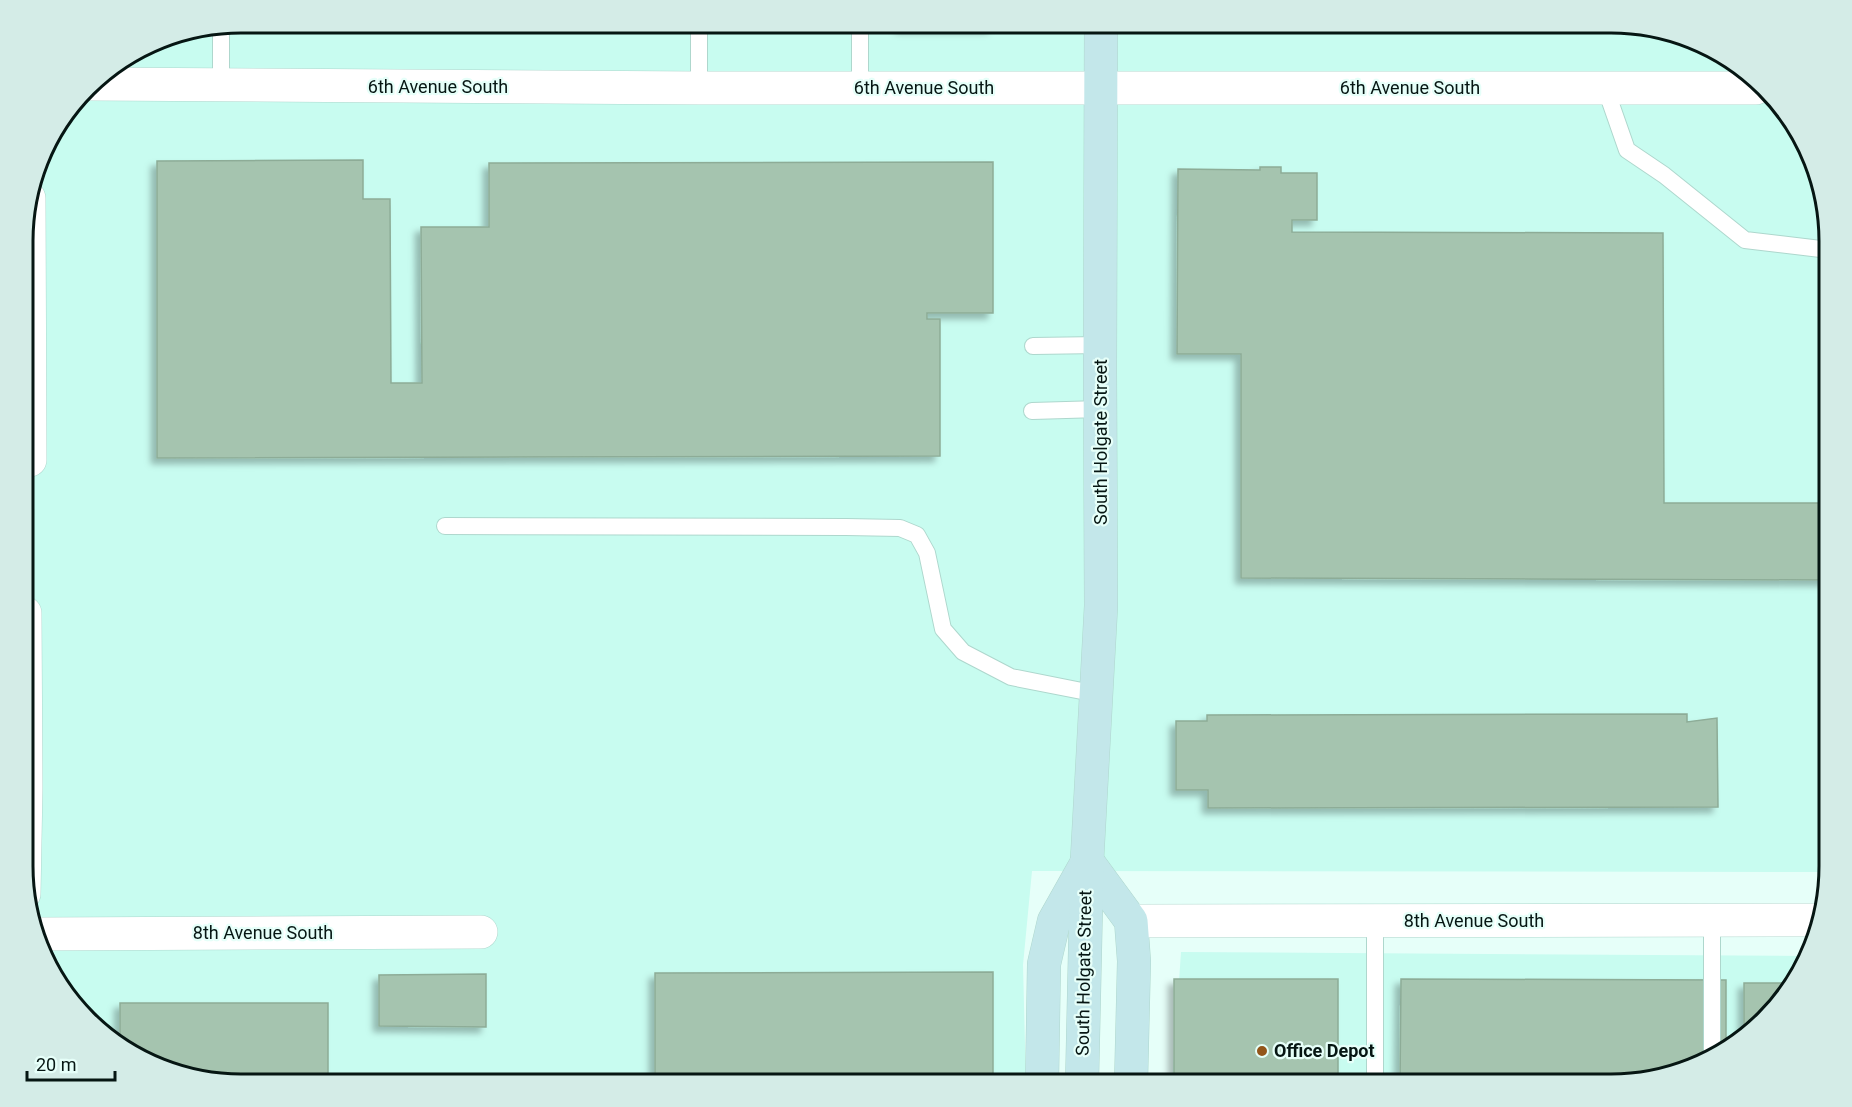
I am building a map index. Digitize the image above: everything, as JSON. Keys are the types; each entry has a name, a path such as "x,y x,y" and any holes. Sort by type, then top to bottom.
{"main road":[{"name":"South Holgate Street","path":"1082,1074 1087,861 1101,606 1101,33"},
{"name":"South Holgate Street","path":"1087,861 1131,921"},
{"name":"South Holgate Street","path":"1042,1074 1044,963 1054,921 1087,861"},
{"path":"1131,921 1134,961 1131,1074"}],"street":[{"name":"6th Avenue South","path":"105,84 699,88 1751,88"},
{"name":"8th Avenue South","path":"1131,921 1812,920"},
{"name":"8th Avenue South","path":"45,934 481,932"}],"lane":[{"path":"699,33 699,88"},
{"path":"860,33 860,88"},
{"path":"221,34 221,86"},
{"path":"1605,87 1627,150 1664,175 1745,240 1819,248"},
{"path":"1033,346 1100,345"},
{"path":"1032,411 1100,409"},
{"path":"445,526 900,528 917,535 927,553 943,629 963,652 1011,677 1096,694"},
{"path":"1712,920 1712,1047"},
{"path":"1375,921 1375,1074"}],"shaded area":[{"path":"228,33 1611,33 1665,40 1690,49 1738,76 1758,94 1776,114 1803,162 1812,187 1819,228 1819,872 1032,871 1023,965 1026,1074 241,1074 187,1067 162,1058 137,1046 104,1022 85,1003 54,958 40,920 33,866 33,241 37,201 44,174 61,137 85,104 104,85 137,61 174,44"},
{"path":"1181,952 1798,956 1776,993 1738,1031 1690,1058 1651,1070 1624,1074 1173,1074"}],"building":[{"path":"363,160 363,199 390,199 391,383 422,383 421,227 489,227 489,163 993,162 993,313 927,313 927,319 940,319 940,456 157,458 157,161"},
{"path":"1260,167 1281,167 1281,173 1317,173 1317,220 1292,220 1292,232 1663,233 1664,503 1819,503 1819,580 1241,578 1241,354 1177,354 1178,169 1260,170"},
{"path":"1687,714 1687,722 1717,718 1718,807 1208,808 1208,790 1176,790 1176,721 1207,721 1207,715"},
{"path":"993,972 993,1074 655,1074 655,973"},
{"path":"486,974 486,1027 379,1026 379,975"},
{"path":"1174,979 1338,979 1338,1074 1174,1074"},
{"path":"1401,979 1726,980 1726,1039 1678,1063 1624,1074 1400,1074"},
{"path":"1744,983 1783,983 1758,1013 1744,1026"},
{"path":"120,1003 328,1003 328,1074 241,1074 187,1067 162,1058 120,1035"}],"place":[{"name":"Office Depot","path":"1262,1051"}]}
